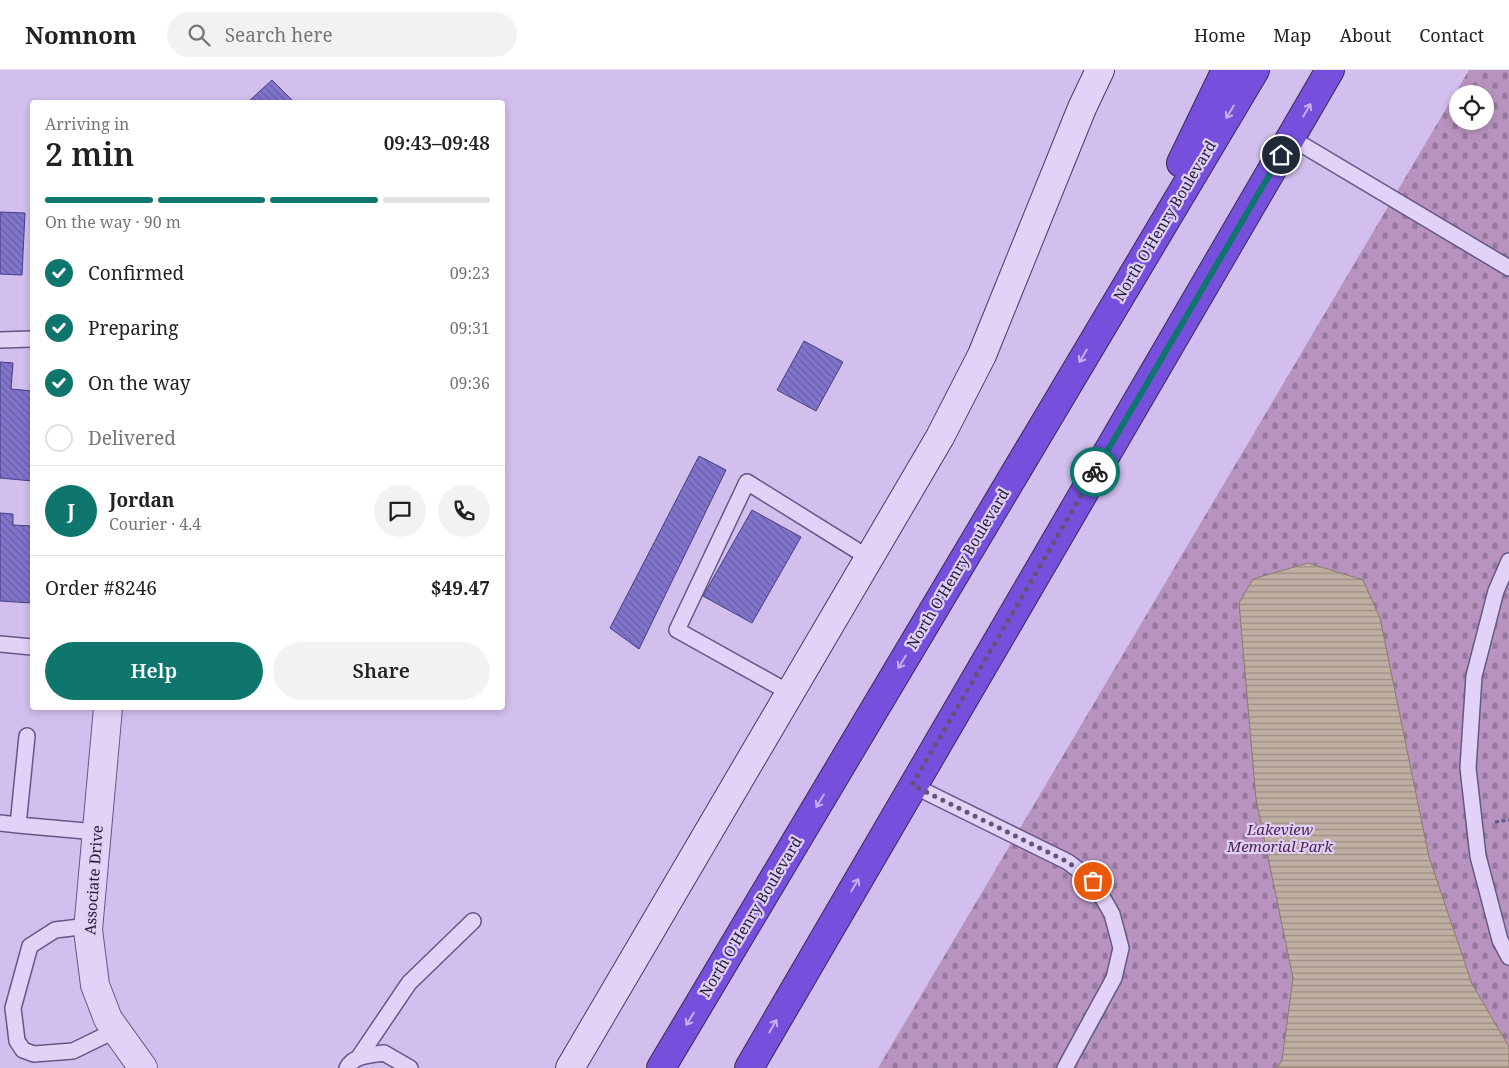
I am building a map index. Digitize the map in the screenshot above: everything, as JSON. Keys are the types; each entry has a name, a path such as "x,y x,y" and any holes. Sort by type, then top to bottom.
{"highway":[{"path":"1101,327 1226,70"},
{"name":"North O'Henry Boulevard","path":"661,1068 1255,70"},
{"path":"749,1068 912,785 1330,70"}],"street":[{"path":"570,1068 940,437 982,355 1082,108 1100,70"},
{"name":"Associate Drive","path":"108,710 88,926 95,985 108,1019 144,1068"}],"lane":[{"path":"1291,138 1509,268"},
{"path":"0,340 30,339"},
{"path":"790,693 677,630 747,482 869,558"},
{"path":"1509,561 1496,591 1474,676 1468,768 1478,856 1500,940 1509,957"},
{"path":"0,644 30,647"},
{"path":"18,825 27,736"},
{"path":"912,785 1068,862 1093,881 1112,914 1121,948 1114,978 1065,1068"},
{"path":"0,822 96,832"},
{"path":"347,1068 349,1064 359,1057 408,983 473,920"},
{"path":"88,926 55,930 30,946 13,1008 17,1041 24,1050 34,1054 49,1054 73,1051 116,1030"},
{"path":"359,1057 384,1053 410,1068"}],"green space":[{"name":"Lakeview Memorial Park","path":"1469,70 1509,70 1509,1068 878,1068 1449,104 1449,130 1494,130 1494,85 1460,85"}],"shaded area":[{"path":"1308,563 1363,580 1380,618 1429,857 1472,984 1509,1047 1509,1068 1277,1068 1282,1060 1293,978 1256,799 1239,603 1253,579"}],"building":[{"path":"272,80 292,100 250,100"},
{"path":"0,212 25,213 22,275 0,274"},
{"path":"804,341 843,362 816,411 777,390"},
{"path":"0,362 13,363 11,389 30,391 30,481 0,478"},
{"path":"699,456 726,470 639,649 610,628"},
{"path":"752,510 801,537 752,623 703,596"},
{"path":"0,513 13,514 13,525 30,526 30,603 0,601"}],"way so far":[{"path":"1093,881 1068,862 912,785 1095,472"}],"route":[{"path":"1095,472 1281,155"}]}
